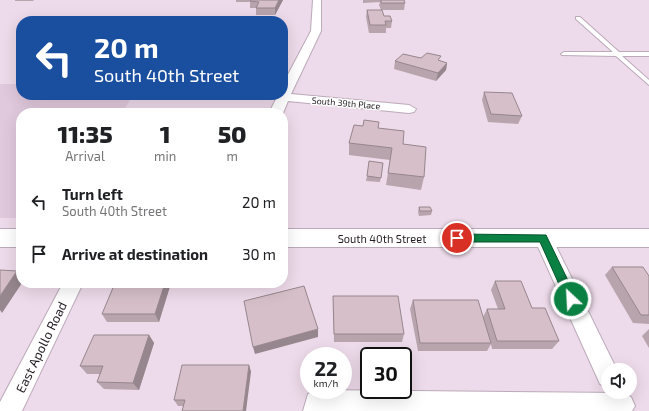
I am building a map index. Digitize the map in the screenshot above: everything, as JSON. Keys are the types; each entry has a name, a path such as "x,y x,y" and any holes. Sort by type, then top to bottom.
{"main road":[{"path":"0,238 16,238"},
{"name":"South 40th Street","path":"288,238 649,238"}],"street":[{"path":"288,87 316,31 317,0"},
{"name":"South 39th Place","path":"288,97 409,109"},
{"path":"543,238 602,363"},
{"name":"East Apollo Road","path":"9,411 70,288"},
{"path":"316,407 621,403"}],"lane":[{"path":"578,18 649,83"},
{"path":"564,54 649,54"}],"shaded area":[{"path":"0,84 16,84 16,100 130,100 125,108 16,108 16,218 0,218"}],"building":[{"path":"279,0 275,8 256,8 259,2 250,1"},
{"path":"381,0 404,0 405,3 381,3"},
{"path":"367,10 382,10 384,16 390,16 392,21 385,21 386,25 370,25"},
{"path":"427,53 441,56 438,60 447,63 438,73 395,61 403,54 421,58"},
{"path":"484,92 512,93 522,116 491,114"},
{"path":"364,120 379,122 378,128 404,131 403,144 426,147 424,177 388,173 392,148 349,143 354,125 363,126"},
{"path":"369,161 383,163 381,178 367,176"},
{"path":"419,207 430,207 432,211 420,211"},
{"path":"612,267 643,267 649,276 649,315 641,315"},
{"path":"0,270 16,271 16,272 0,296"},
{"path":"495,281 521,281 532,308 545,308 559,341 497,341 487,309 505,309"},
{"path":"304,286 318,329 253,347 244,301"},
{"path":"113,288 163,288 155,314 102,314"},
{"path":"333,296 398,296 404,334 334,334"},
{"path":"413,300 478,300 491,343 420,343"},
{"path":"94,335 149,335 133,383 97,382 103,366 80,366"},
{"path":"182,365 249,365 243,411 182,411 185,400 174,400"}],"route":[{"path":"457,238 543,238 571,299"}]}
